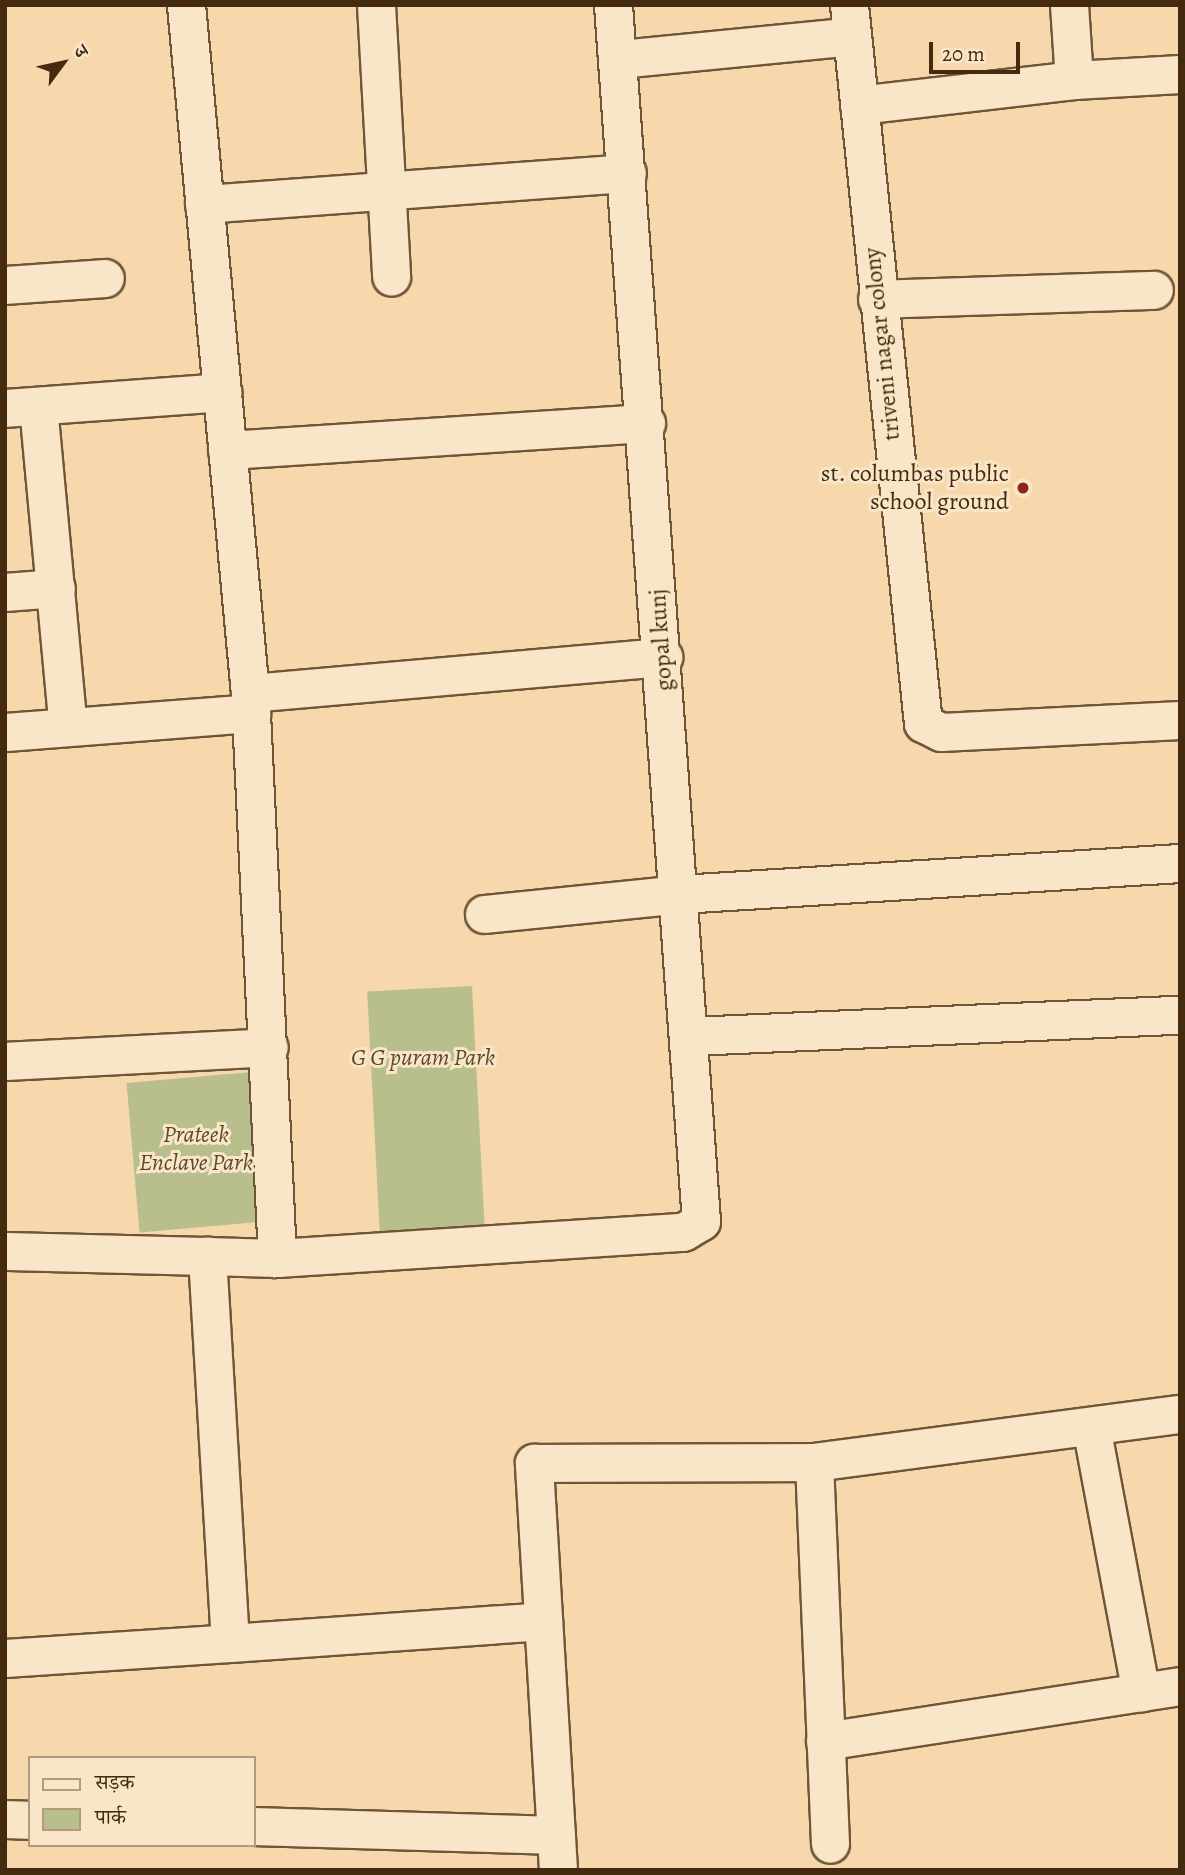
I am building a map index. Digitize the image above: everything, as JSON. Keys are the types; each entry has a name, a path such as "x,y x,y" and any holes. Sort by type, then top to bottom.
{"street":[{"path":"5,1251 277,1258 269,1047 250,703 186,5"},
{"path":"376,5 383,191 391,277"},
{"name":"gopal kunj","path":"277,1258 683,1232 701,1221 691,1036 613,5"},
{"path":"1069,5 1074,80"},
{"path":"618,59 851,20"},
{"name":"triveni nagar colony","path":"851,20 877,299 923,723 941,732 1180,720"},
{"path":"859,105 1074,80 1180,74"},
{"path":"204,204 627,173"},
{"path":"5,285 105,278"},
{"path":"877,299 1154,290"},
{"path":"68,727 56,588 22,407 222,392"},
{"path":"227,450 646,424"},
{"path":"5,592 56,588"},
{"path":"5,732 68,727 250,703 663,657"},
{"path":"484,914 680,894 1180,863"},
{"path":"691,1036 1180,1015"},
{"path":"5,1061 269,1047"},
{"path":"207,1256 230,1643"},
{"path":"256,1826 557,1852 534,1463 814,1462 1180,1415"},
{"path":"1091,1426 1141,1692"},
{"path":"814,1462 830,1844"},
{"path":"5,1658 543,1621"},
{"path":"825,1741 1180,1686"},
{"path":"5,1819 28,1819"}],"green space":[{"name":"G G puram Park","path":"472,986 485,1239 380,1244 367,991"},
{"name":"Prateek Enclave Park","path":"252,1072 265,1221 140,1232 126,1083"}],"place":[{"name":"st. columbas public school ground","path":"1023,488"}]}
